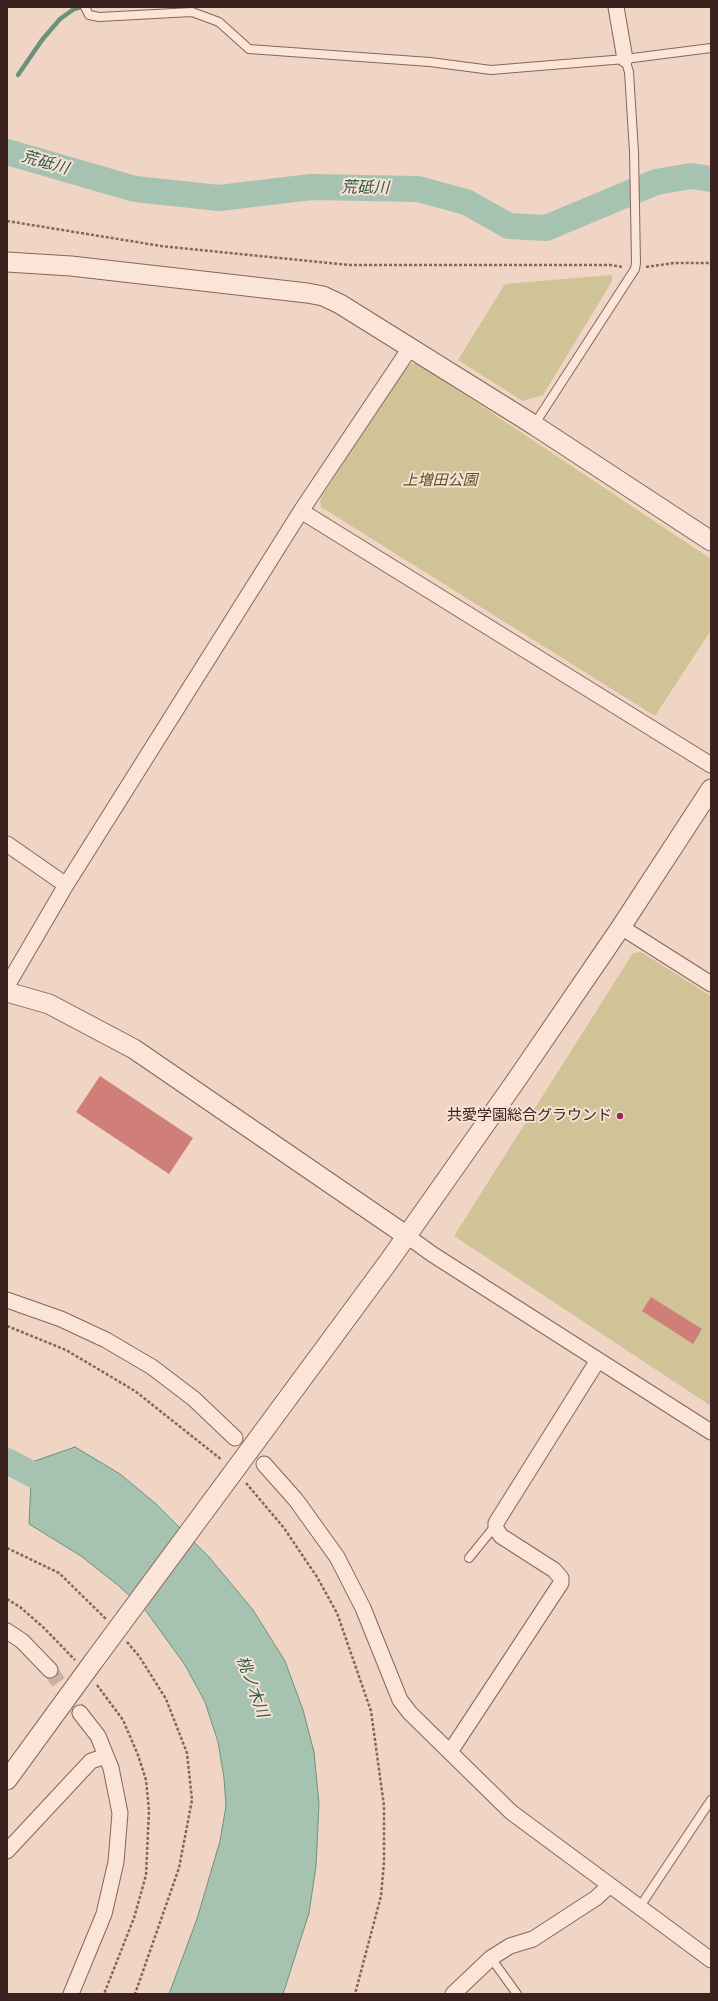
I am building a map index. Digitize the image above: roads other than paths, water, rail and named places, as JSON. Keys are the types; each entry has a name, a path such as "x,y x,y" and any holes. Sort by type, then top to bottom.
{"street":[{"path":"616,7 625,59"},
{"path":"7,262 71,266 315,294 340,304 534,425 711,541"},
{"path":"7,986 66,884 301,511 410,348"},
{"path":"301,511 711,765"},
{"path":"7,1780 406,1236 621,927 711,789"},
{"path":"7,844 66,884"},
{"path":"621,927 711,984"},
{"path":"7,992 49,1004 134,1049 438,1258 711,1432"},
{"path":"7,1300 61,1318 106,1340 152,1367 194,1399 235,1438"},
{"path":"450,1752 561,1583 561,1578 554,1570 508,1541 496,1529 498,1516 598,1360"},
{"path":"264,1464 296,1500 337,1557 363,1608 400,1700 415,1719 511,1812 608,1886 711,1960"},
{"path":"7,1630 22,1641 50,1670"},
{"path":"71,1994 104,1914 116,1862 120,1813 111,1768 98,1736 80,1713"},
{"path":"7,1851 91,1761 106,1756"},
{"path":"453,1994 491,1958 510,1946 533,1939 596,1898 608,1886"}],"lane":[{"path":"85,9 89,15 99,17 192,12 219,22 249,50 430,62 491,70 625,59 711,48"},
{"path":"534,425 635,266 634,152 628,72 625,59"},
{"path":"469,1558 490,1531 496,1529"},
{"path":"640,1908 711,1800"},
{"path":"491,1958 517,1994"}],"water":[{"path":"75,1447 120,1474 155,1503 209,1557 253,1610 285,1661 303,1710 314,1752 319,1804 316,1866 309,1913 283,1994 169,1994 197,1919 220,1841 226,1806 224,1778 218,1742 205,1702 185,1665 146,1611 119,1586 81,1556 29,1524 32,1462"}],"waterway":[{"path":"18,75 42,40 60,19 74,9 81,7"},
{"name":"荒砥川","path":"7,152 135,189 219,198 311,187 418,189 466,202 509,226 546,228 656,182 691,176 711,179"},
{"name":"桃ノ木川","path":"7,1461 62,1490"}],"tunnel":[{"path":"50,1670 80,1713"}],"place":[{"name":"共愛学園総合グラウンド","path":"620,1116"}],"park label":[{"name":"上増田公園","path":"440,481"}]}
